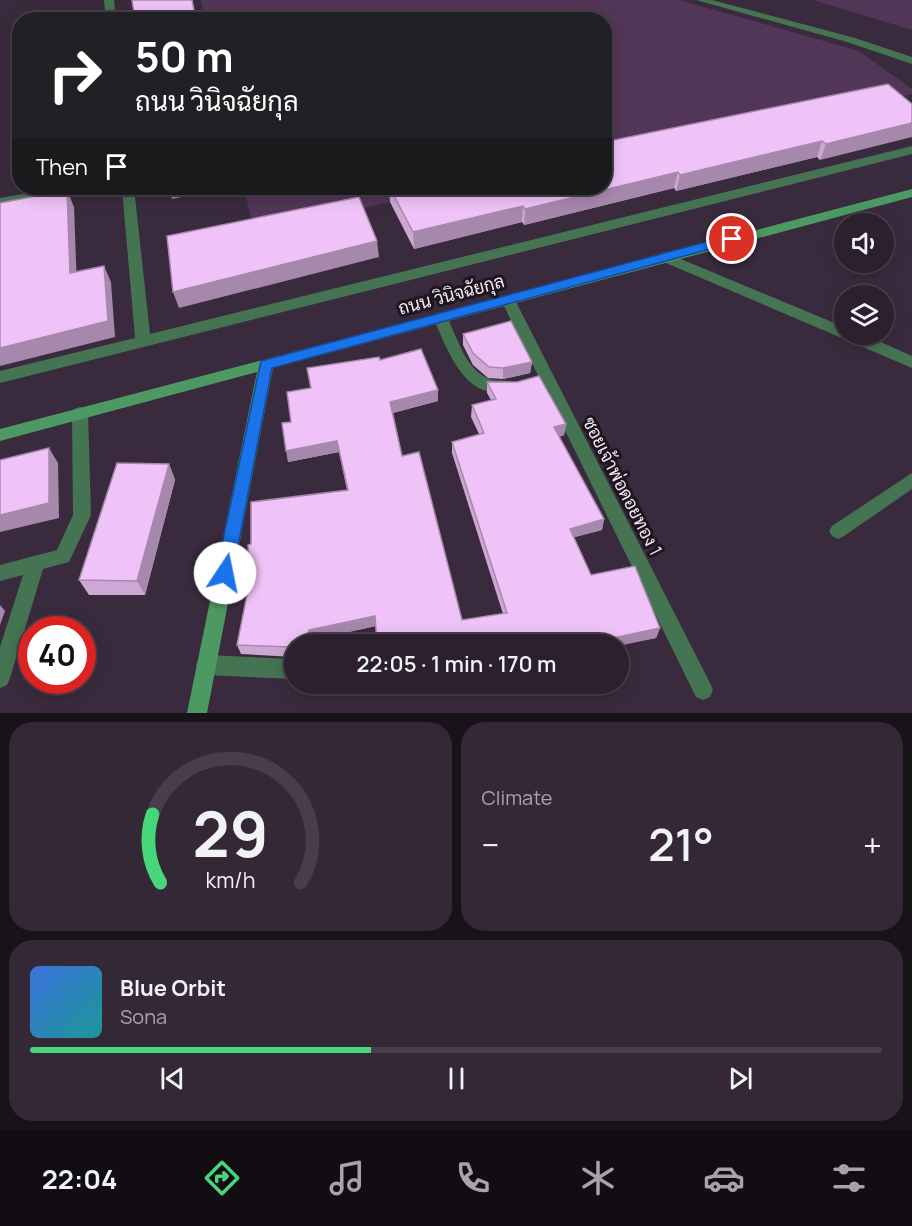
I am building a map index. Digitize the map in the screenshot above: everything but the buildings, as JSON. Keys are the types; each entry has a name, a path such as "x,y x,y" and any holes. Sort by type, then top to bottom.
{"street":[{"path":"701,0 850,40 912,61"},
{"path":"0,377 912,150"},
{"name":"ถนน วินิจฉัยกุล","path":"0,435 508,300 664,256 912,193"},
{"path":"0,202 38,195"},
{"path":"129,195 143,341"},
{"path":"664,256 834,329"},
{"name":"ซอยเจ้าพ่อดอยทอง 1","path":"508,300 703,690"},
{"path":"440,317 468,372 481,384 495,388 528,381"},
{"path":"872,345 912,362"},
{"path":"197,713 266,364"},
{"path":"0,573 63,556 82,515 80,414"},
{"path":"838,531 912,480"},
{"path":"0,678 36,563"},
{"path":"206,665 284,669"}],"shaded area":[{"path":"201,0 679,0 859,51 912,89 912,94 612,157 612,12 204,12"},
{"path":"813,0 912,0 912,30"},
{"path":"246,195 426,195 254,230"}],"route":[{"path":"225,573 266,364 732,239"}]}
